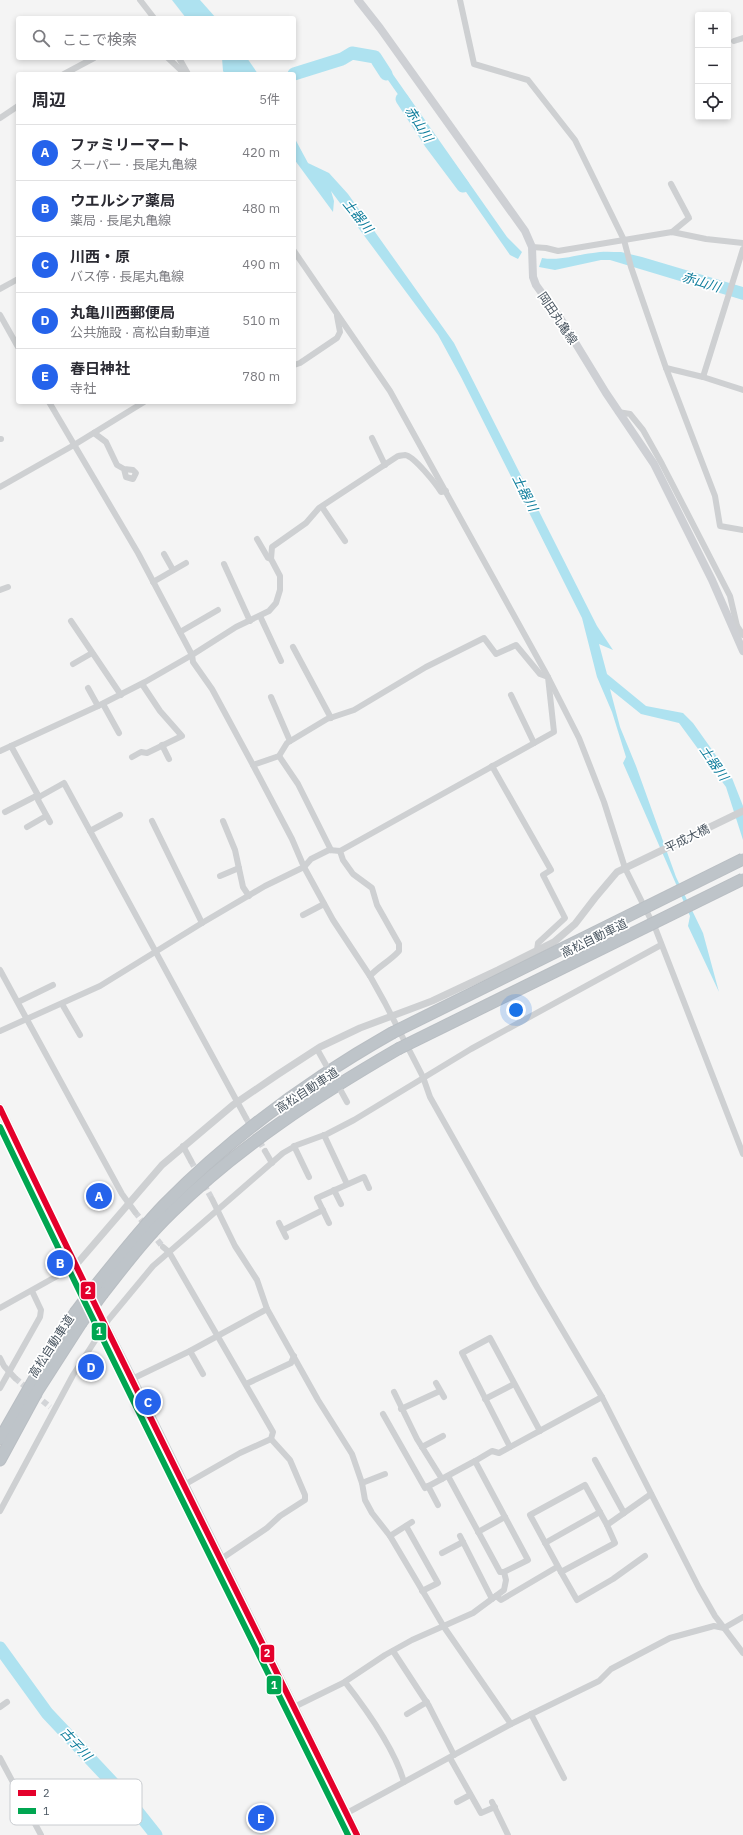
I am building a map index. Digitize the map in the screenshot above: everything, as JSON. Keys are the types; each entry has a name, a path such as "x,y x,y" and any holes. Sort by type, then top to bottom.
{"highway":[{"name":"高松自動車道","path":"0,1460 38,1390 128,1246 164,1205 230,1144 344,1060 392,1033 743,859"},
{"name":"高松自動車道","path":"0,1439 52,1348 75,1313 100,1289 172,1212 237,1154 274,1126 398,1049 743,879"}],"main road":[{"name":"岡田丸亀線","path":"360,1 525,232 532,247 533,277 536,286 562,321 618,412 654,464 735,626 743,651"},
{"path":"0,1108 75,1266 357,1835"}],"street":[{"path":"140,0 152,16"},
{"path":"460,0 474,64 528,80 574,140 624,240 631,267 666,368 715,496 720,526 743,530"},
{"path":"734,41 743,38"},
{"path":"68,72 90,60"},
{"path":"170,60 183,72"},
{"path":"179,60 187,72"},
{"path":"0,118 16,107"},
{"path":"671,184 689,218 672,232"},
{"path":"532,247 558,251 672,232 706,239 743,243"},
{"path":"703,377 732,279 743,249"},
{"path":"296,254 390,391 548,677 582,745 628,866 661,945 743,1154"},
{"path":"0,289 16,280"},
{"path":"296,364 337,338 340,332 336,312"},
{"path":"0,314 16,343"},
{"path":"666,368 703,377 743,390"},
{"path":"50,404 153,582 192,655 193,662 212,689 292,839 304,867 324,904 370,976 423,1078 430,1097 602,1397 699,1588 715,1616 743,1653"},
{"path":"0,487 74,445 141,404"},
{"path":"94,433 106,442 117,465 124,469"},
{"path":"372,438 385,465"},
{"path":"0,751 142,684 236,627 269,611 276,603 280,590 280,576 272,559 272,547 306,523 322,507 398,456 404,454 417,462 441,492 446,491"},
{"path":"322,507 345,541"},
{"path":"257,539 268,558 272,559"},
{"path":"164,554 174,570"},
{"path":"153,582 186,563"},
{"path":"224,564 250,621"},
{"path":"0,590 8,587"},
{"path":"180,632 218,610"},
{"path":"260,616 280,661"},
{"path":"71,621 121,694"},
{"path":"735,626 743,635"},
{"path":"253,765 278,756 290,741 332,718 354,710 426,667 484,638 496,654 516,645 540,674 548,677"},
{"path":"293,647 332,718"},
{"path":"73,664 92,653"},
{"path":"0,1031 100,986 202,922 264,886 304,867 311,859 331,850 340,851 554,732 548,677"},
{"path":"132,757 142,752 147,753 182,736 160,711 142,684"},
{"path":"88,688 119,733"},
{"path":"511,694 534,742"},
{"path":"271,697 290,741"},
{"path":"162,745 169,759"},
{"path":"11,746 50,822"},
{"path":"278,756 298,784 331,850"},
{"path":"492,766 551,870 543,875 564,918 538,943 537,950"},
{"path":"5,812 64,783 246,1118"},
{"name":"平成大橋","path":"75,1266 162,1165 237,1102 317,1049 360,1028 438,998 554,942 575,924 608,882 618,872 743,811"},
{"path":"90,831 120,815"},
{"path":"27,827 46,816"},
{"path":"152,821 202,922"},
{"path":"223,821 235,850 243,887 249,896"},
{"path":"340,851 343,860 353,874 372,888 377,905 399,944 399,951 394,957 378,967 370,976"},
{"path":"220,876 238,868"},
{"path":"303,915 324,904"},
{"path":"1,1506 52,1408 105,1325 153,1266 283,1153 294,1146 324,1135 354,1120 471,1049 661,945"},
{"path":"0,970 128,1203 135,1212"},
{"path":"18,1002 53,985"},
{"path":"62,1004 80,1035"},
{"path":"317,1049 326,1065"},
{"path":"341,1091 347,1102"},
{"path":"324,1135 348,1184"},
{"path":"183,1146 191,1161"},
{"path":"294,1146 308,1177"},
{"path":"265,1151 272,1163"},
{"path":"329,1223 317,1198 364,1177 369,1188"},
{"path":"334,1190 341,1204"},
{"path":"212,1199 235,1246 257,1280 267,1308 318,1400 352,1454 362,1483 365,1500 372,1513 390,1536 444,1627 511,1724"},
{"path":"283,1230 323,1210"},
{"path":"279,1223 286,1237"},
{"path":"163,1247 169,1252 273,1432 271,1439 240,1453 184,1485"},
{"path":"0,1308 75,1266"},
{"path":"0,1388 40,1316 41,1310 32,1291"},
{"path":"132,1379 217,1337 267,1308"},
{"path":"510,1447 462,1353 490,1338 540,1431"},
{"path":"190,1351 203,1374"},
{"path":"246,1384 291,1363 294,1356"},
{"path":"0,1358 14,1378"},
{"path":"436,1383 444,1397"},
{"path":"486,1399 514,1384"},
{"path":"401,1409 440,1391"},
{"path":"394,1392 401,1409 422,1447 445,1477 500,1572 504,1572 528,1560 475,1461"},
{"path":"383,1414 425,1488 492,1451 500,1453 602,1397"},
{"path":"422,1447 443,1436"},
{"path":"221,1559 267,1528 280,1516 305,1500 305,1495 290,1460 271,1439"},
{"path":"595,1460 624,1513"},
{"path":"362,1483 385,1474"},
{"path":"442,1552 462,1539 475,1574 494,1598 501,1600 559,1569 615,1543 585,1485 530,1515 559,1569 576,1600 613,1579 645,1556"},
{"path":"428,1486 438,1506"},
{"path":"607,1526 651,1494"},
{"path":"545,1543 600,1512"},
{"path":"478,1532 505,1517"},
{"path":"390,1536 412,1522"},
{"path":"406,1526 438,1583 422,1591"},
{"path":"294,1707 345,1682 393,1650 412,1640 473,1613 504,1590 506,1580 504,1572"},
{"path":"347,1813 511,1724 599,1681 611,1669 670,1638 714,1626 724,1628 743,1617"},
{"path":"393,1650 427,1702 470,1795 481,1814 494,1804 508,1835"},
{"path":"345,1682 362,1704 397,1760 404,1782"},
{"path":"0,1707 7,1702"},
{"path":"407,1714 427,1702"},
{"path":"531,1714 564,1778"},
{"path":"0,1758 11,1779"},
{"path":"457,1802 470,1795"},
{"path":"36,1825 41,1835"}],"water":[{"path":"172,0 200,0 214,16 184,16"},
{"path":"380,56 507,237 522,252 518,259 510,255 374,60"},
{"path":"222,60 248,60 257,72 224,72"},
{"name":"土器川","path":"296,141 308,163 329,173 348,194 454,343 597,626 613,650 599,644 607,674 646,706 683,713 693,723 732,778 743,806 743,840 726,787 679,723 641,714 610,689 620,727 636,766 676,877 703,933 719,992 688,926 690,916 623,763 626,757 612,712 597,677 582,618 461,377 438,335 331,191 334,201 333,212 296,162"},
{"path":"600,252 621,252 743,287 743,300 610,260 601,260 555,270 539,267 542,258 555,259"}],"waterway":[{"name":"赤山川","path":"296,73 342,59 352,53 375,57 386,74"},
{"name":"赤山川","path":"402,99 430,142 463,186"},
{"name":"古子川","path":"0,1648 47,1713 109,1779"},
{"name":"古子川","path":"142,1817 156,1835"}],"tunnel":[{"path":"246,1118 265,1151"},
{"path":"191,1161 212,1199"},
{"path":"135,1212 163,1247"},
{"path":"15,1378 50,1407"}],"transit line":[{"name":"2","path":"0,1108 357,1835"},
{"name":"1","path":"0,1127 129,1393 348,1835"}],"place":[{"name":"ファミリーマート","path":"99,1196"},
{"name":"ウエルシア薬局","path":"60,1263"},
{"name":"丸亀川西郵便局","path":"91,1367"},
{"name":"川西・原","path":"148,1402"},
{"name":"春日神社","path":"261,1818"}]}
